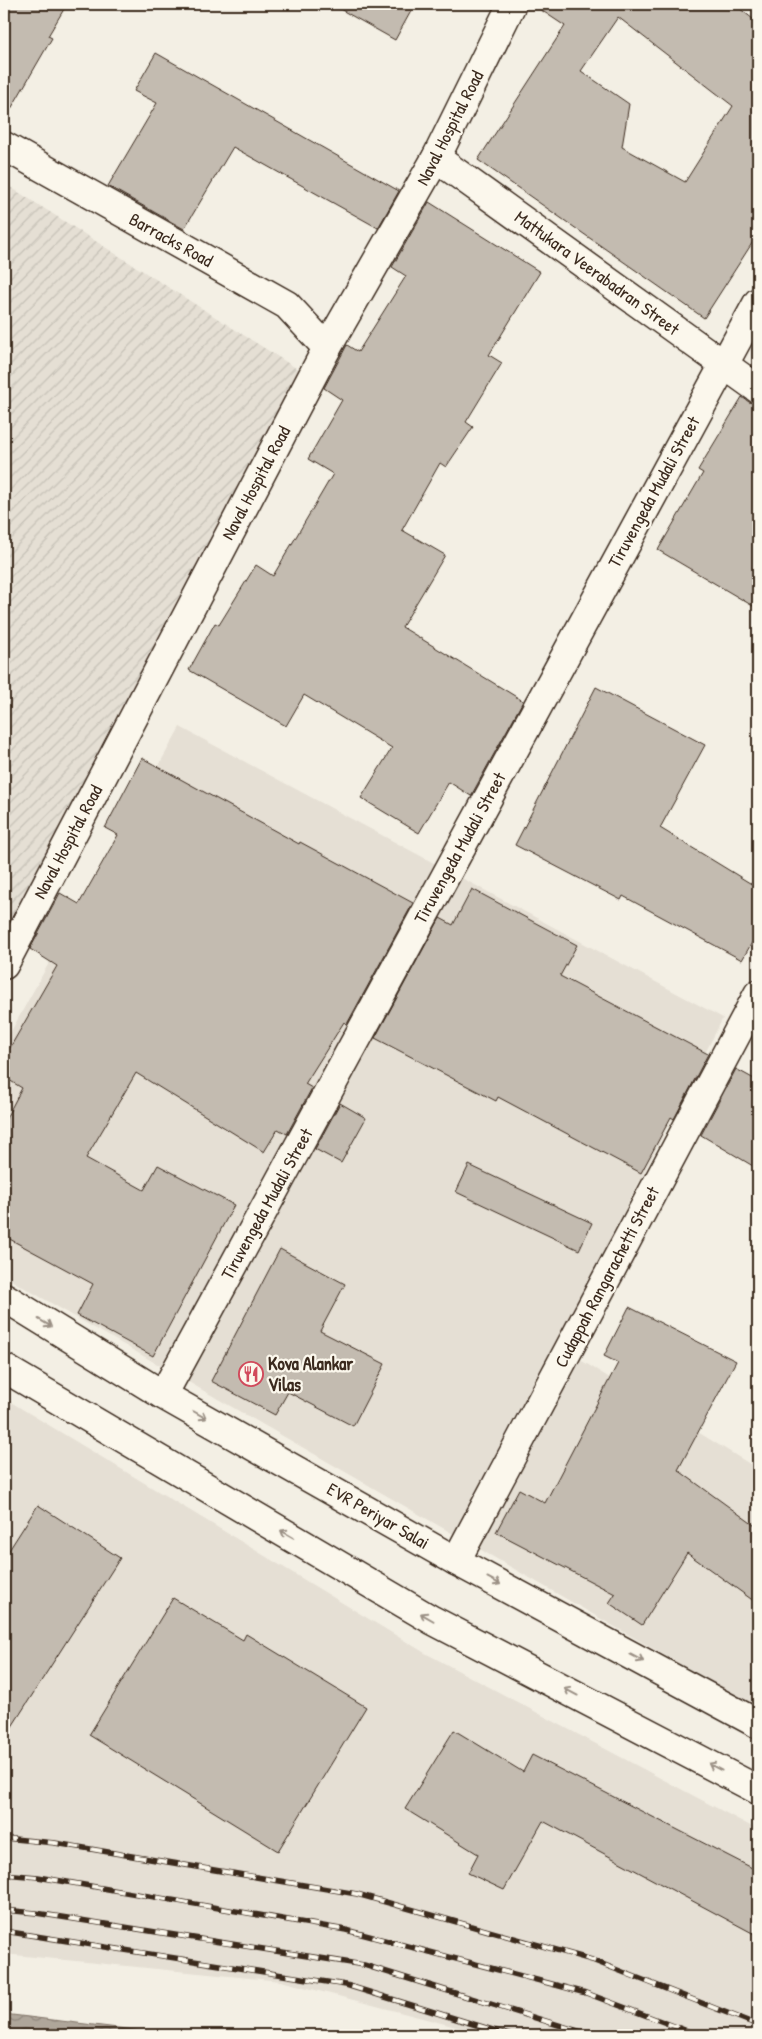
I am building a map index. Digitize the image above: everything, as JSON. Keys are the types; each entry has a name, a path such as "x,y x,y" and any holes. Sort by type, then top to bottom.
{"street":[{"name":"Naval Hospital Road","path":"4,965 327,348 436,158 512,4"},
{"name":"Barracks Road","path":"4,146 286,305 327,348"},
{"name":"Mattukara Veerabadran Street","path":"436,158 758,389"},
{"name":"Tiruvengeda Mudali Street","path":"163,1394 758,302"},
{"name":"Cudappah Rangarachetti Street","path":"456,1561 758,994"},
{"name":"EVR Periyar Salai","path":"4,1297 163,1394 456,1561 758,1724"},
{"path":"4,1368 432,1620 758,1790"}],"shaded area":[{"path":"4,183 302,372 4,949"},
{"path":"180,727 723,1018 556,1345 758,1469 758,1709 4,1276 4,1044"},
{"path":"4,1398 425,1653 758,1830 758,2035 487,2035 281,1981 4,1954"}],"water":[{"path":"4,2014 175,2035 4,2035"}],"building":[{"path":"4,4 67,4 48,36 52,38 4,121"},
{"path":"331,4 415,4 395,40"},
{"path":"532,4 734,4 758,23 758,234 704,318 478,160 565,26","holes":["618,17 733,106 685,182 622,147 629,104 581,71"]},
{"path":"156,53 399,191 378,228 233,147 184,229 108,186 157,103 134,91"},
{"path":"429,202 540,272 489,355 502,363 466,422 473,427 446,467 440,463 402,530 445,555 402,627 523,701 471,796 449,782 419,833 361,798 392,748 304,695 286,726 189,670 215,623 219,625 256,565 273,576 333,474 308,459 342,400 324,388 347,345 358,352 406,276 392,267"},
{"path":"742,397 749,402 758,404 758,609 658,550 703,473 698,470"},
{"path":"596,687 705,745 660,828 758,888 758,932 742,960 623,896 621,900 515,845"},
{"path":"142,758 299,844 300,842 413,903 347,1024 344,1022 305,1084 312,1088 287,1134 278,1129 264,1152 136,1073 86,1158 144,1190 158,1165 234,1205 153,1356 77,1315 93,1284 4,1236 4,1122 22,1088 4,1077 4,1058 57,966 30,949 60,893 79,904 118,835 105,828"},
{"path":"472,889 577,945 560,976 708,1054 674,1119 671,1117 641,1173 498,1097 496,1101 375,1038 440,918 453,925"},
{"path":"736,1069 758,1081 758,1169 701,1135"},
{"path":"340,1103 366,1118 341,1163 315,1149"},
{"path":"469,1165 592,1223 579,1250 456,1192"},
{"path":"280,1249 345,1284 320,1331 385,1364 353,1426 288,1392 275,1415 211,1381"},
{"path":"629,1307 736,1361 678,1470 758,1528 758,1604 687,1553 642,1625 609,1603 615,1594 496,1532 519,1489 545,1503 618,1363 604,1356"},
{"path":"38,1505 120,1558 4,1739 4,1558"},
{"path":"173,1598 243,1640 246,1634 366,1707 278,1851 89,1735"},
{"path":"454,1730 523,1772 532,1755 758,1871 758,1936 543,1821 504,1890 468,1873 478,1854 405,1809"}],"railway":[{"path":"4,1838 55,1843 357,1894 592,1960 758,2025"},
{"path":"4,1874 38,1877 346,1930 586,1993 698,2035"},
{"path":"4,1910 36,1913 364,1965 591,2035"},
{"path":"4,1931 346,1985 509,2035"}],"place":[{"name":"Kova Alankar Vilas","path":"251,1374"}]}
